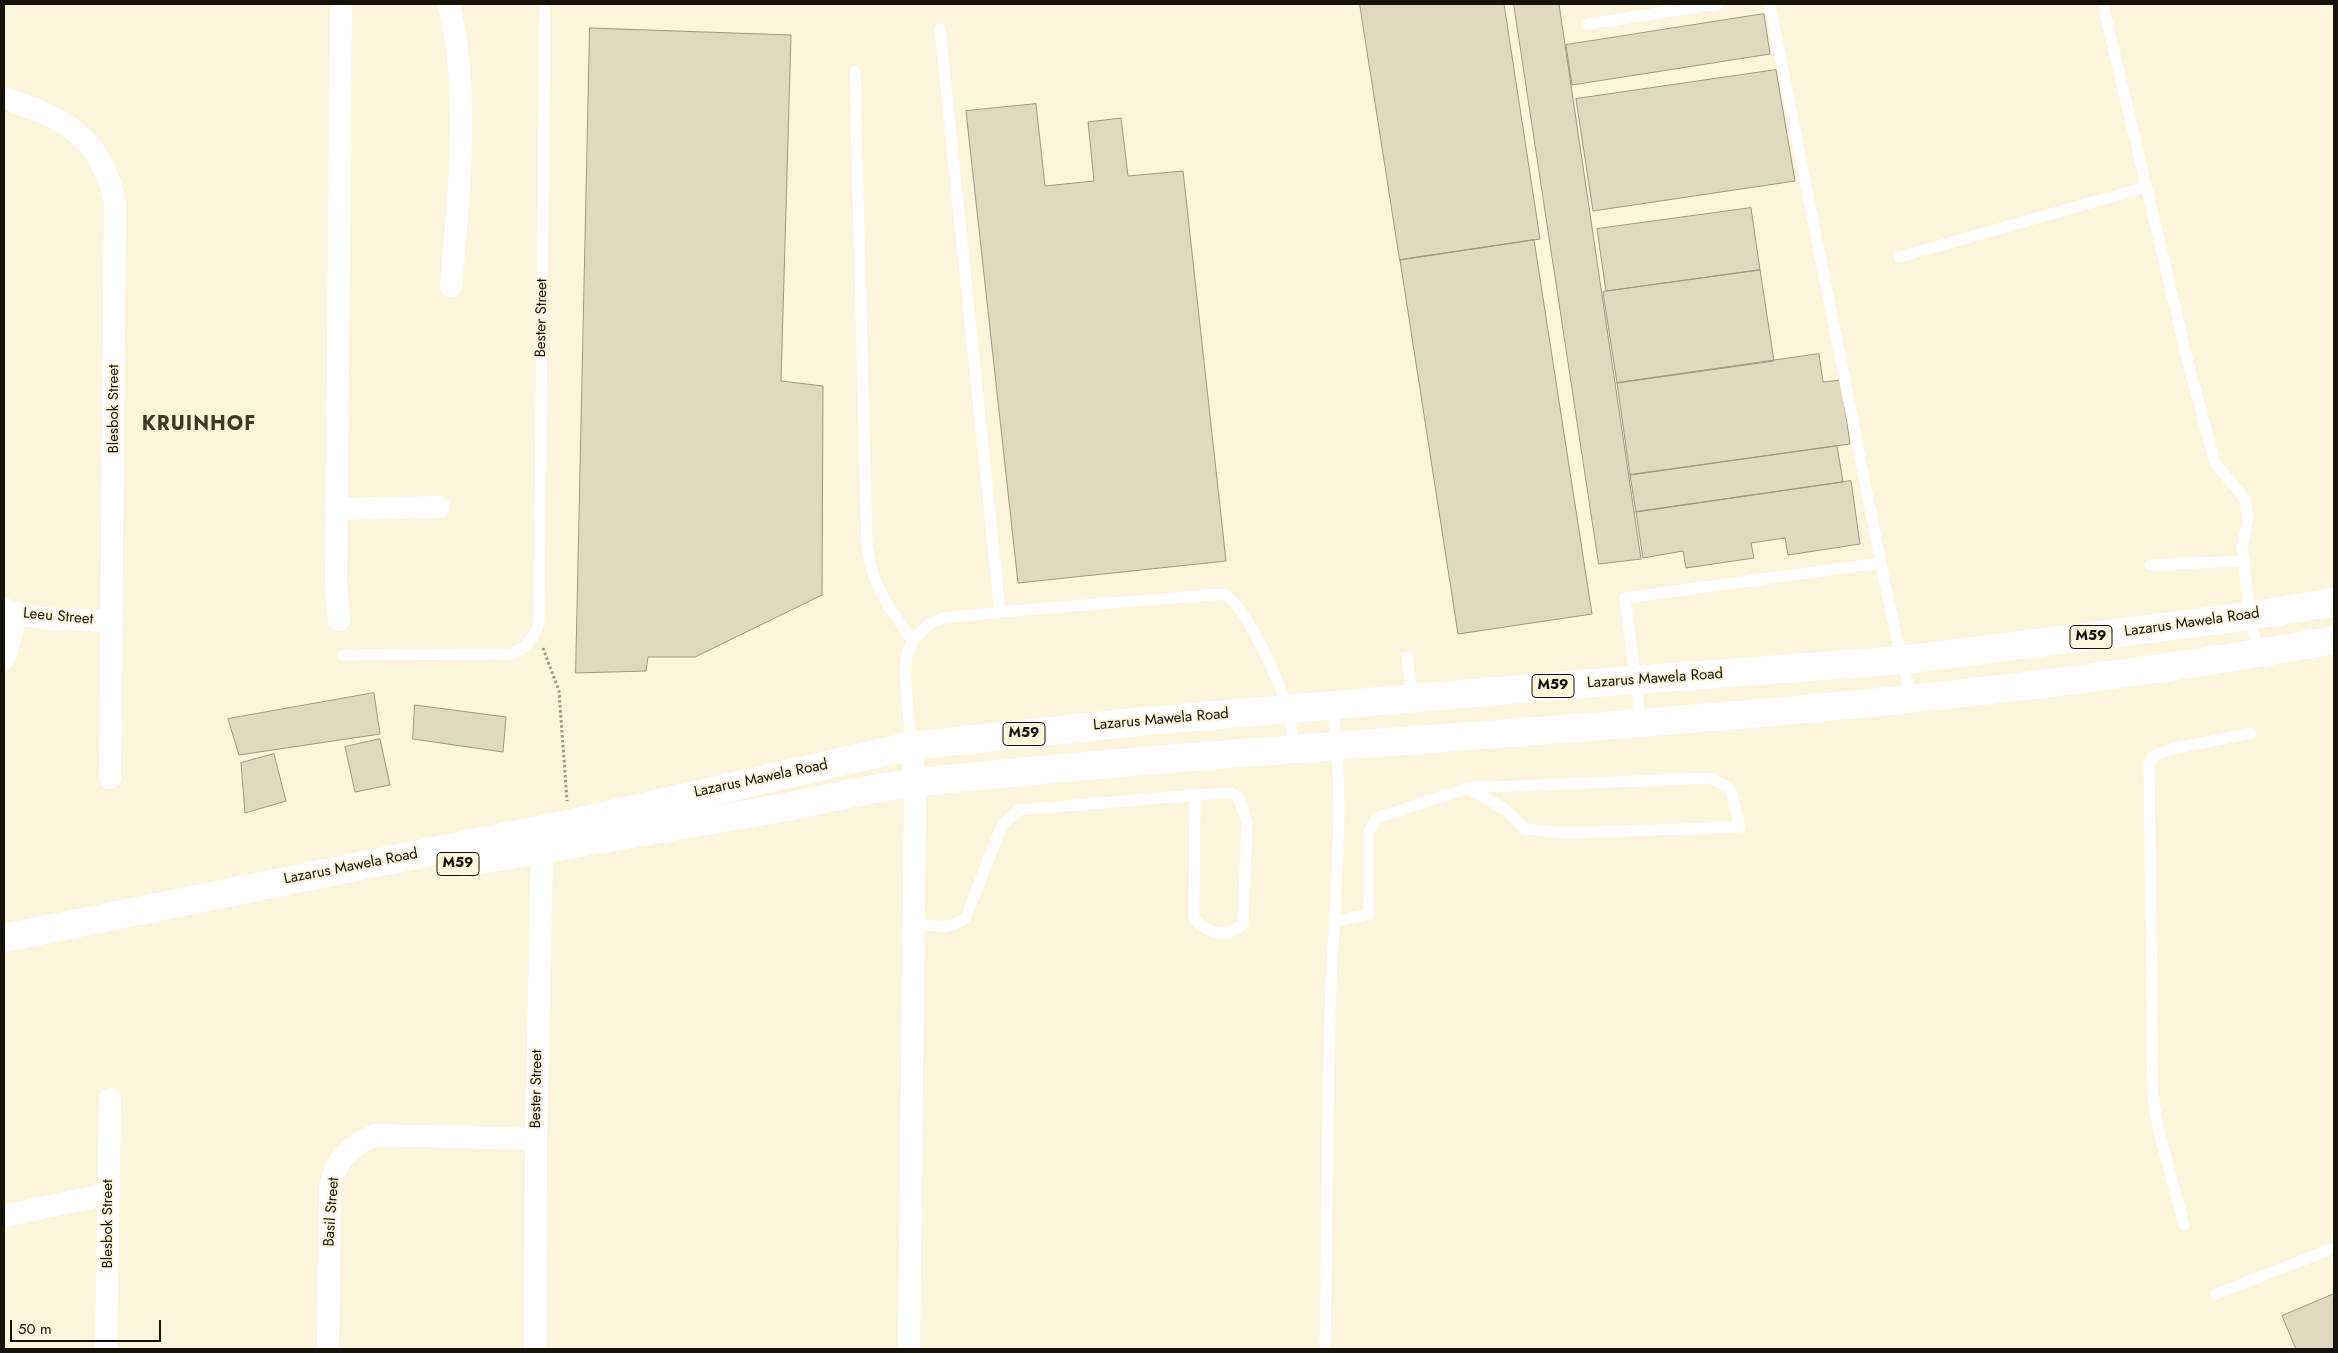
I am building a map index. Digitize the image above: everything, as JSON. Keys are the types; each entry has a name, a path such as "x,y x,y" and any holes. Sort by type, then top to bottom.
{"main road":[{"name":"Lazarus Mawela Road","path":"4,956 382,878 540,840 569,824 911,746 1288,708 1567,684 1637,681 1903,660 2250,616 2334,602"},
{"name":"Lazarus Mawela Road","path":"4,938 540,840 913,782 1136,761 1640,722 1911,698 2113,674 2258,654 2334,640"}],"street":[{"path":"339,620 336,584 336,509 341,4"},
{"path":"449,4 460,62 456,218 451,286"},
{"name":"Blesbok Street","path":"4,98 48,114 72,128 90,146 103,166 111,182 115,202 110,778"},
{"path":"336,509 439,507"},
{"path":"4,659 11,612"},
{"name":"Leeu Street","path":"11,612 112,621"},
{"path":"909,1349 912,923 915,802 911,746"},
{"name":"Bester Street","path":"535,1349 540,840"},
{"name":"Blesbok Street","path":"106,1349 110,1098"},
{"name":"Basil Street","path":"328,1349 330,1188 337,1166 346,1153 362,1140 374,1135 536,1139"},
{"path":"4,1216 108,1194"}],"lane":[{"name":"Bester Street","path":"537,632 539,621 545,4"},
{"path":"1588,24 1718,4"},
{"path":"1770,4 1880,562 1911,698"},
{"path":"2103,4 2188,362 2214,463 2240,490 2245,499 2248,519 2242,548 2250,616 2258,654"},
{"path":"940,29 1000,612"},
{"path":"855,72 867,547 871,572 878,591 913,641"},
{"path":"1900,257 2146,187"},
{"path":"2150,565 2244,561"},
{"path":"1640,722 1637,681 1625,598 1880,562"},
{"path":"911,746 904,670 907,654 913,641 929,624 944,618 1000,612 1206,595 1230,596 1249,622 1288,708 1294,750"},
{"path":"343,655 511,654 531,642 537,632"},
{"path":"1407,657 1413,698"},
{"path":"1325,1349 1334,921 1338,859 1338,746 1332,705"},
{"path":"2184,1224 2158,1128 2153,1096 2151,854 2148,769 2154,756 2168,750 2251,733"},
{"path":"1334,921 1369,914 1369,831 1376,818 1468,788 1711,778 1730,789 1740,827 1567,833 1525,829 1506,810 1468,788"},
{"path":"912,923 951,927 958,925 966,917 1002,825 1019,810 1195,795 1230,793 1240,798 1247,822 1243,924 1234,932 1217,933 1204,929 1194,919 1195,795"},
{"path":"2216,1294 2334,1248"}],"path":[{"path":"537,632 559,691 569,824"}],"building":[{"path":"1360,4 1504,4 1540,239 1400,260"},
{"path":"1514,4 1559,4 1641,559 1599,564"},
{"path":"1764,14 1770,54 1572,85 1566,45"},
{"path":"590,28 791,35 781,381 823,386 822,595 695,657 648,657 646,671 576,673"},
{"path":"1776,70 1795,181 1593,211 1576,99"},
{"path":"1036,104 1045,186 1094,181 1088,122 1121,118 1128,176 1183,171 1226,561 1018,583 966,111"},
{"path":"1751,208 1760,270 1606,291 1597,229"},
{"path":"1534,240 1592,614 1458,634 1400,260"},
{"path":"1760,270 1774,361 1617,383 1603,292"},
{"path":"1819,354 1823,382 1841,380 1850,444 1630,475 1617,383"},
{"path":"1837,446 1843,482 1636,512 1630,475"},
{"path":"1851,481 1860,544 1788,555 1785,538 1751,543 1754,558 1686,568 1683,551 1643,558 1636,512"},
{"path":"374,693 380,734 239,755 228,719"},
{"path":"415,705 506,717 503,752 413,739"},
{"path":"380,739 390,785 355,792 345,747"},
{"path":"274,754 286,801 245,813 241,763"},
{"path":"2334,1294 2334,1349 2296,1349 2282,1316"}],"district":[{"name":"KRUINHOF","path":"199,425"}]}
